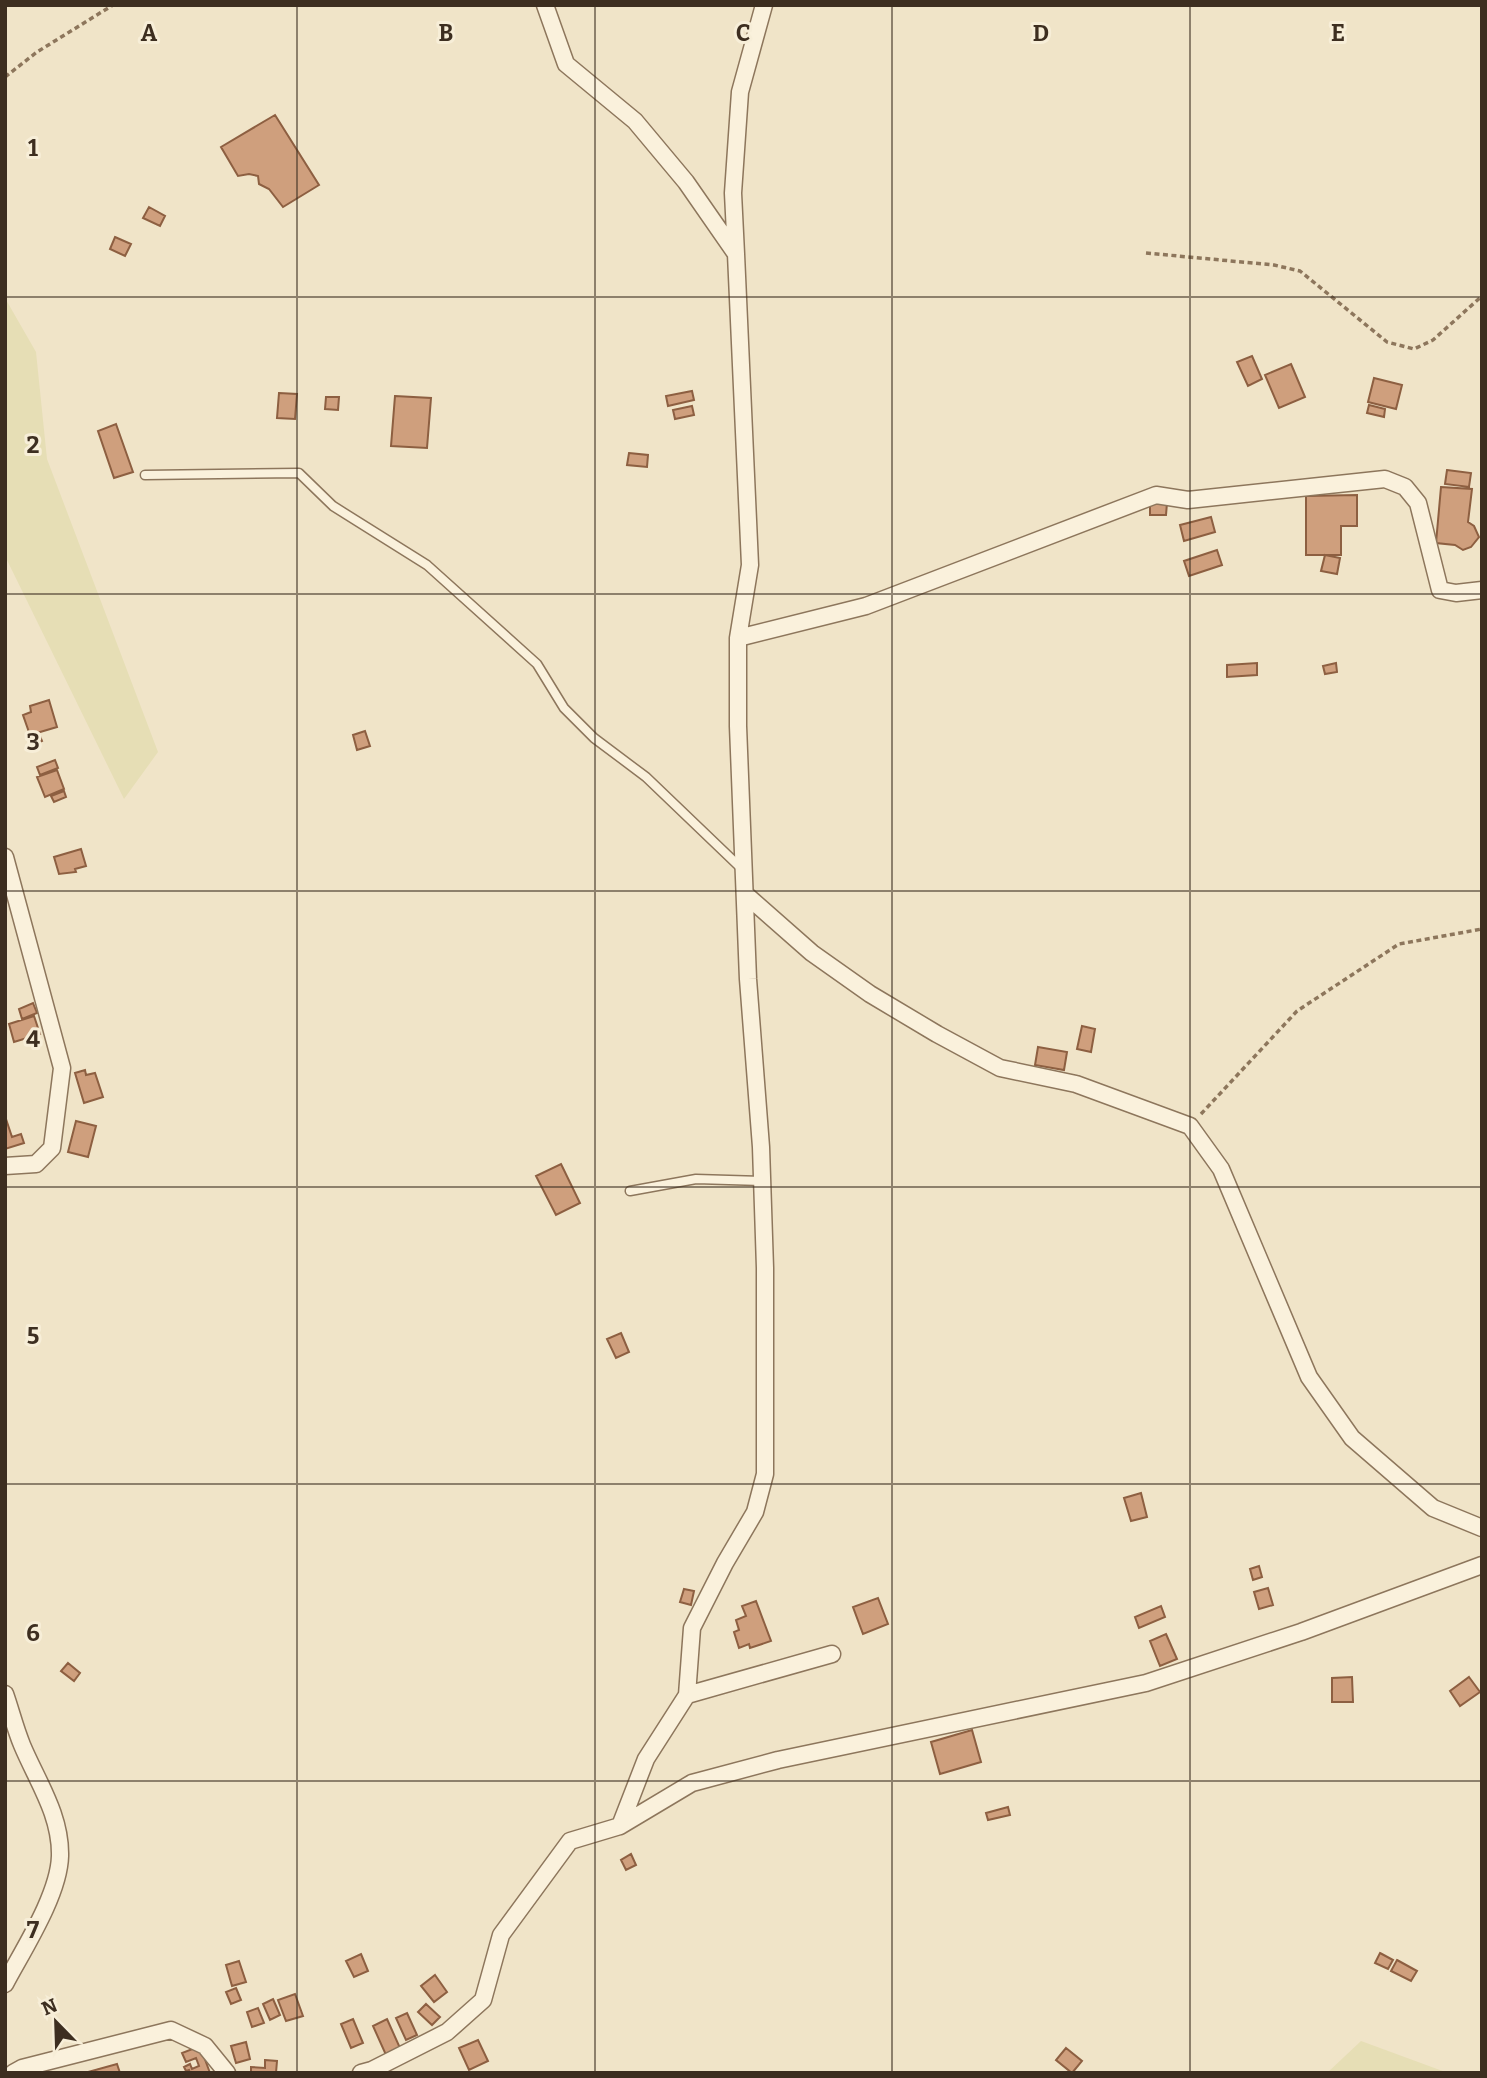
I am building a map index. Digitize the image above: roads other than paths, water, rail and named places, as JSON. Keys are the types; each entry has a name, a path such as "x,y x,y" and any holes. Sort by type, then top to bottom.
{"street":[{"path":"545,5 566,64 635,121 687,182 736,254"},
{"path":"620,1826 646,1759 687,1695 692,1628 755,1512 765,1474 765,1268 762,1181 748,979 738,726 738,638 750,565 733,193 740,92 764,5"},
{"path":"738,638 866,606 1156,495 1188,500 1385,479 1405,487 1418,503 1440,590 1455,593 1482,590"},
{"path":"5,857 62,1068 52,1147 36,1164 5,1166"},
{"path":"745,894 812,953 870,994 1000,1068 1076,1084 1190,1126 1221,1169 1309,1377 1352,1438 1433,1508 1482,1528"},
{"path":"361,2073 447,2032 483,2000 501,1935 570,1841 620,1826 692,1783 778,1760 1146,1683 1301,1632 1482,1565"},
{"path":"687,1695 832,1654"},
{"path":"5,1694 22,1744 57,1826 60,1858 50,1899 5,1984"},
{"path":"13,2073 22,2068 172,2030 205,2046 227,2073"}],"lane":[{"path":"145,475 299,473 333,506 427,565 537,664 564,708 594,738 646,777 744,871"},
{"path":"630,1191 695,1179 762,1181"}]}
